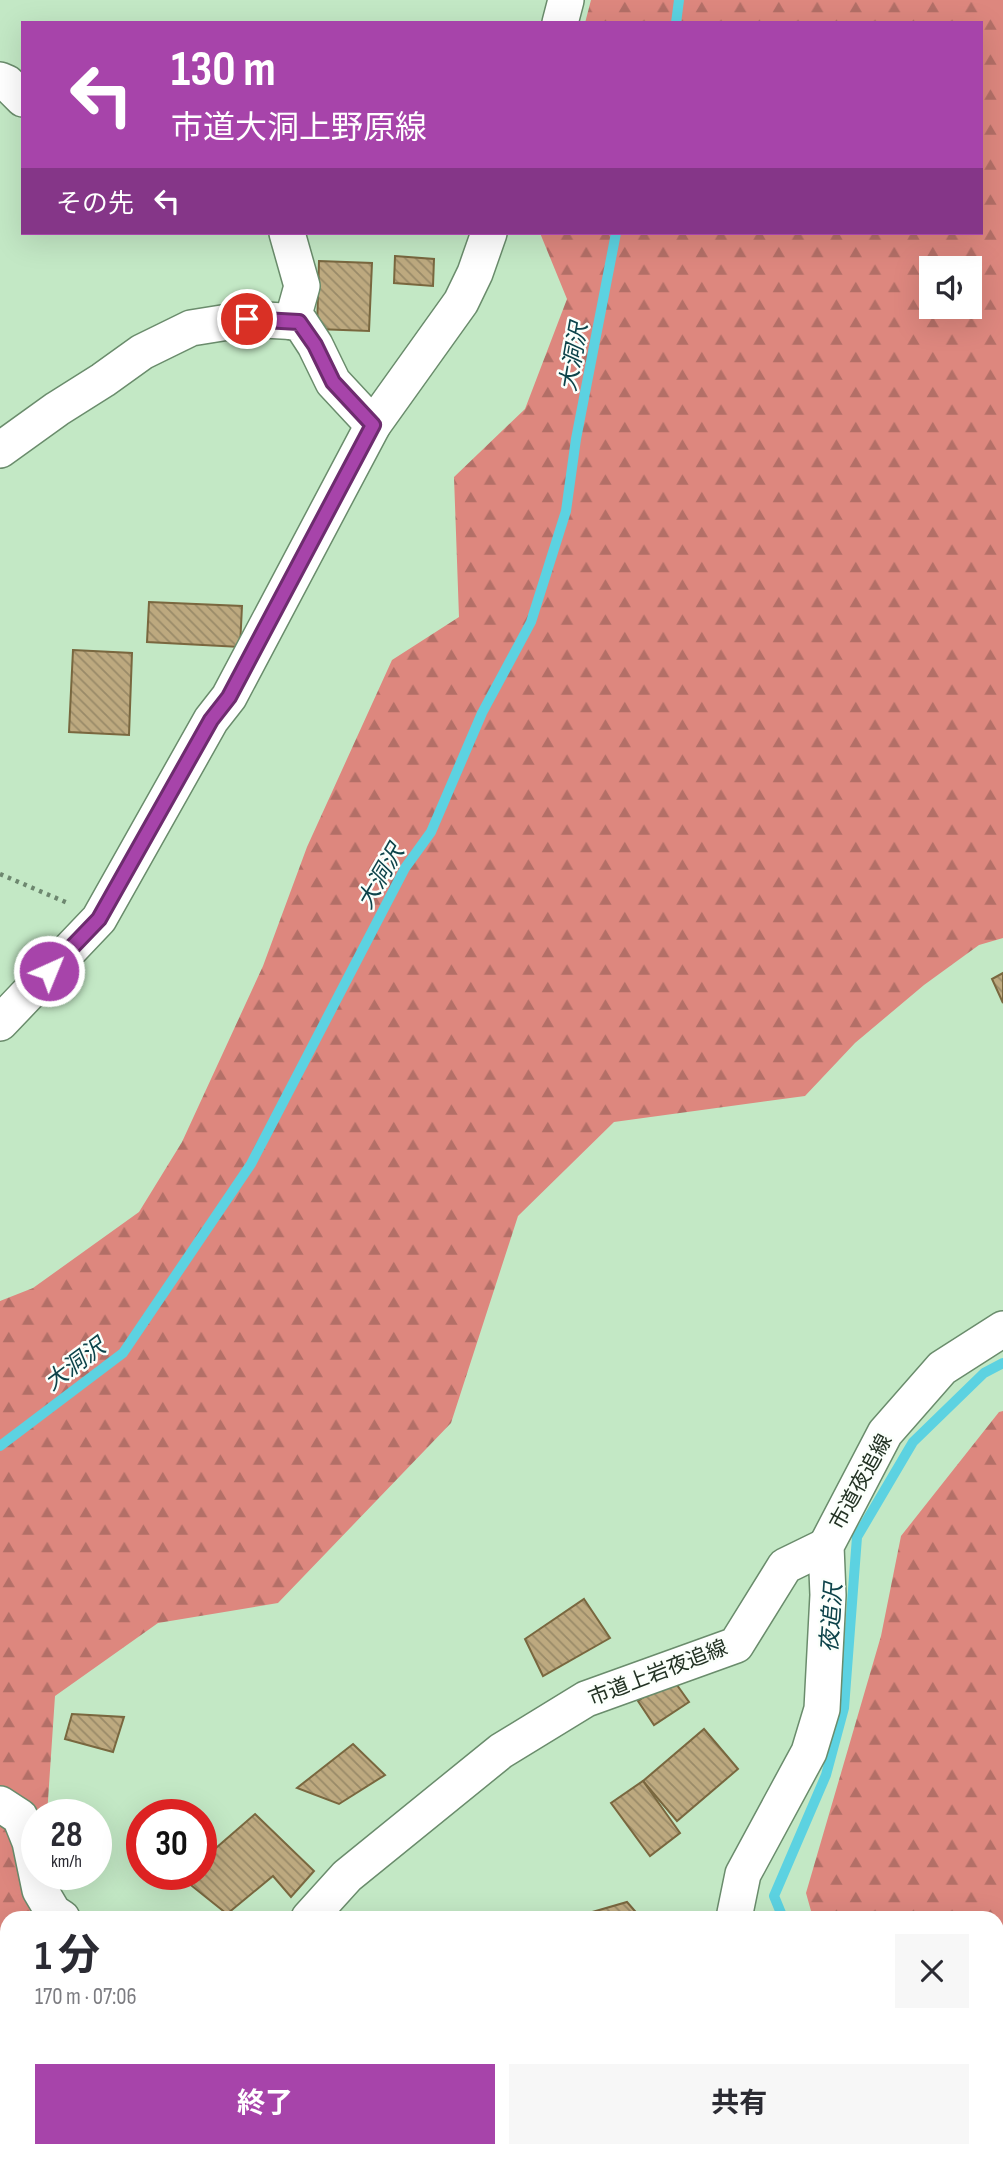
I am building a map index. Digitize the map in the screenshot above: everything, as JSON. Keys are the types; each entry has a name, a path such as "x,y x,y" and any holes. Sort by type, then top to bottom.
{"street":[{"path":"561,21 566,0"},
{"path":"0,80 21,97"},
{"path":"288,235 302,286 292,322"},
{"path":"0,1023 99,919 211,720 229,697 373,425 461,302 488,235"},
{"path":"0,450 142,352 191,328 247,319 299,322 315,345 333,382 373,425"},
{"name":"市道夜追線","path":"734,1911 743,1874 809,1752 822,1709 828,1595 825,1546 885,1433 942,1368 1003,1329"},
{"name":"市道上岩夜追線","path":"315,1911 347,1876 501,1751 586,1699 736,1645 785,1566 825,1546"},
{"path":"0,1804 20,1817 30,1842 40,1891 52,1911"}],"path":[{"path":"0,874 64,900 86,915 99,919"}],"green space":[{"path":"591,0 1003,0 1003,938 979,945 924,985 855,1043 805,1096 614,1122 518,1216 451,1423 278,1603 158,1623 55,1696 48,1799 21,1799 21,1890 41,1890 41,1895 32,1911 0,1911 0,1301 33,1288 139,1212 182,1142 263,966 307,847 392,660 459,617 454,477 525,409 567,299 541,235 983,235 983,21 586,21"},
{"path":"1003,1411 1003,1911 811,1911 806,1893 881,1636 901,1536 999,1412"}],"building":[{"path":"395,256 434,259 433,286 394,283"},
{"path":"319,261 372,263 369,331 317,329"},
{"path":"149,602 242,606 240,647 147,642"},
{"path":"73,650 132,653 129,735 69,732"},
{"path":"1003,973 1003,1003 992,979"},
{"path":"584,1599 610,1638 543,1676 525,1639"},
{"path":"672,1678 689,1702 654,1725 638,1701"},
{"path":"72,1714 124,1717 113,1752 65,1739"},
{"path":"704,1729 738,1769 677,1821 643,1781"},
{"path":"353,1744 385,1775 339,1804 297,1788"},
{"path":"643,1781 680,1833 650,1856 611,1803"},
{"path":"255,1814 314,1871 291,1897 273,1876 231,1911 223,1911 197,1890 217,1890 217,1847"},
{"path":"627,1902 635,1911 596,1911"}],"waterway":[{"name":"大洞沢","path":"676,21 679,0"},
{"name":"大洞沢","path":"0,1446 123,1353 251,1164 405,868 431,832 482,713 531,622 566,511 576,439 616,235"},
{"name":"夜追沢","path":"780,1911 774,1896 826,1775 844,1708 857,1537 913,1442 984,1373 1003,1363"}],"route":[{"path":"49,971 99,919 211,720 229,697 373,425 333,382 315,345 299,322 247,319"}]}
